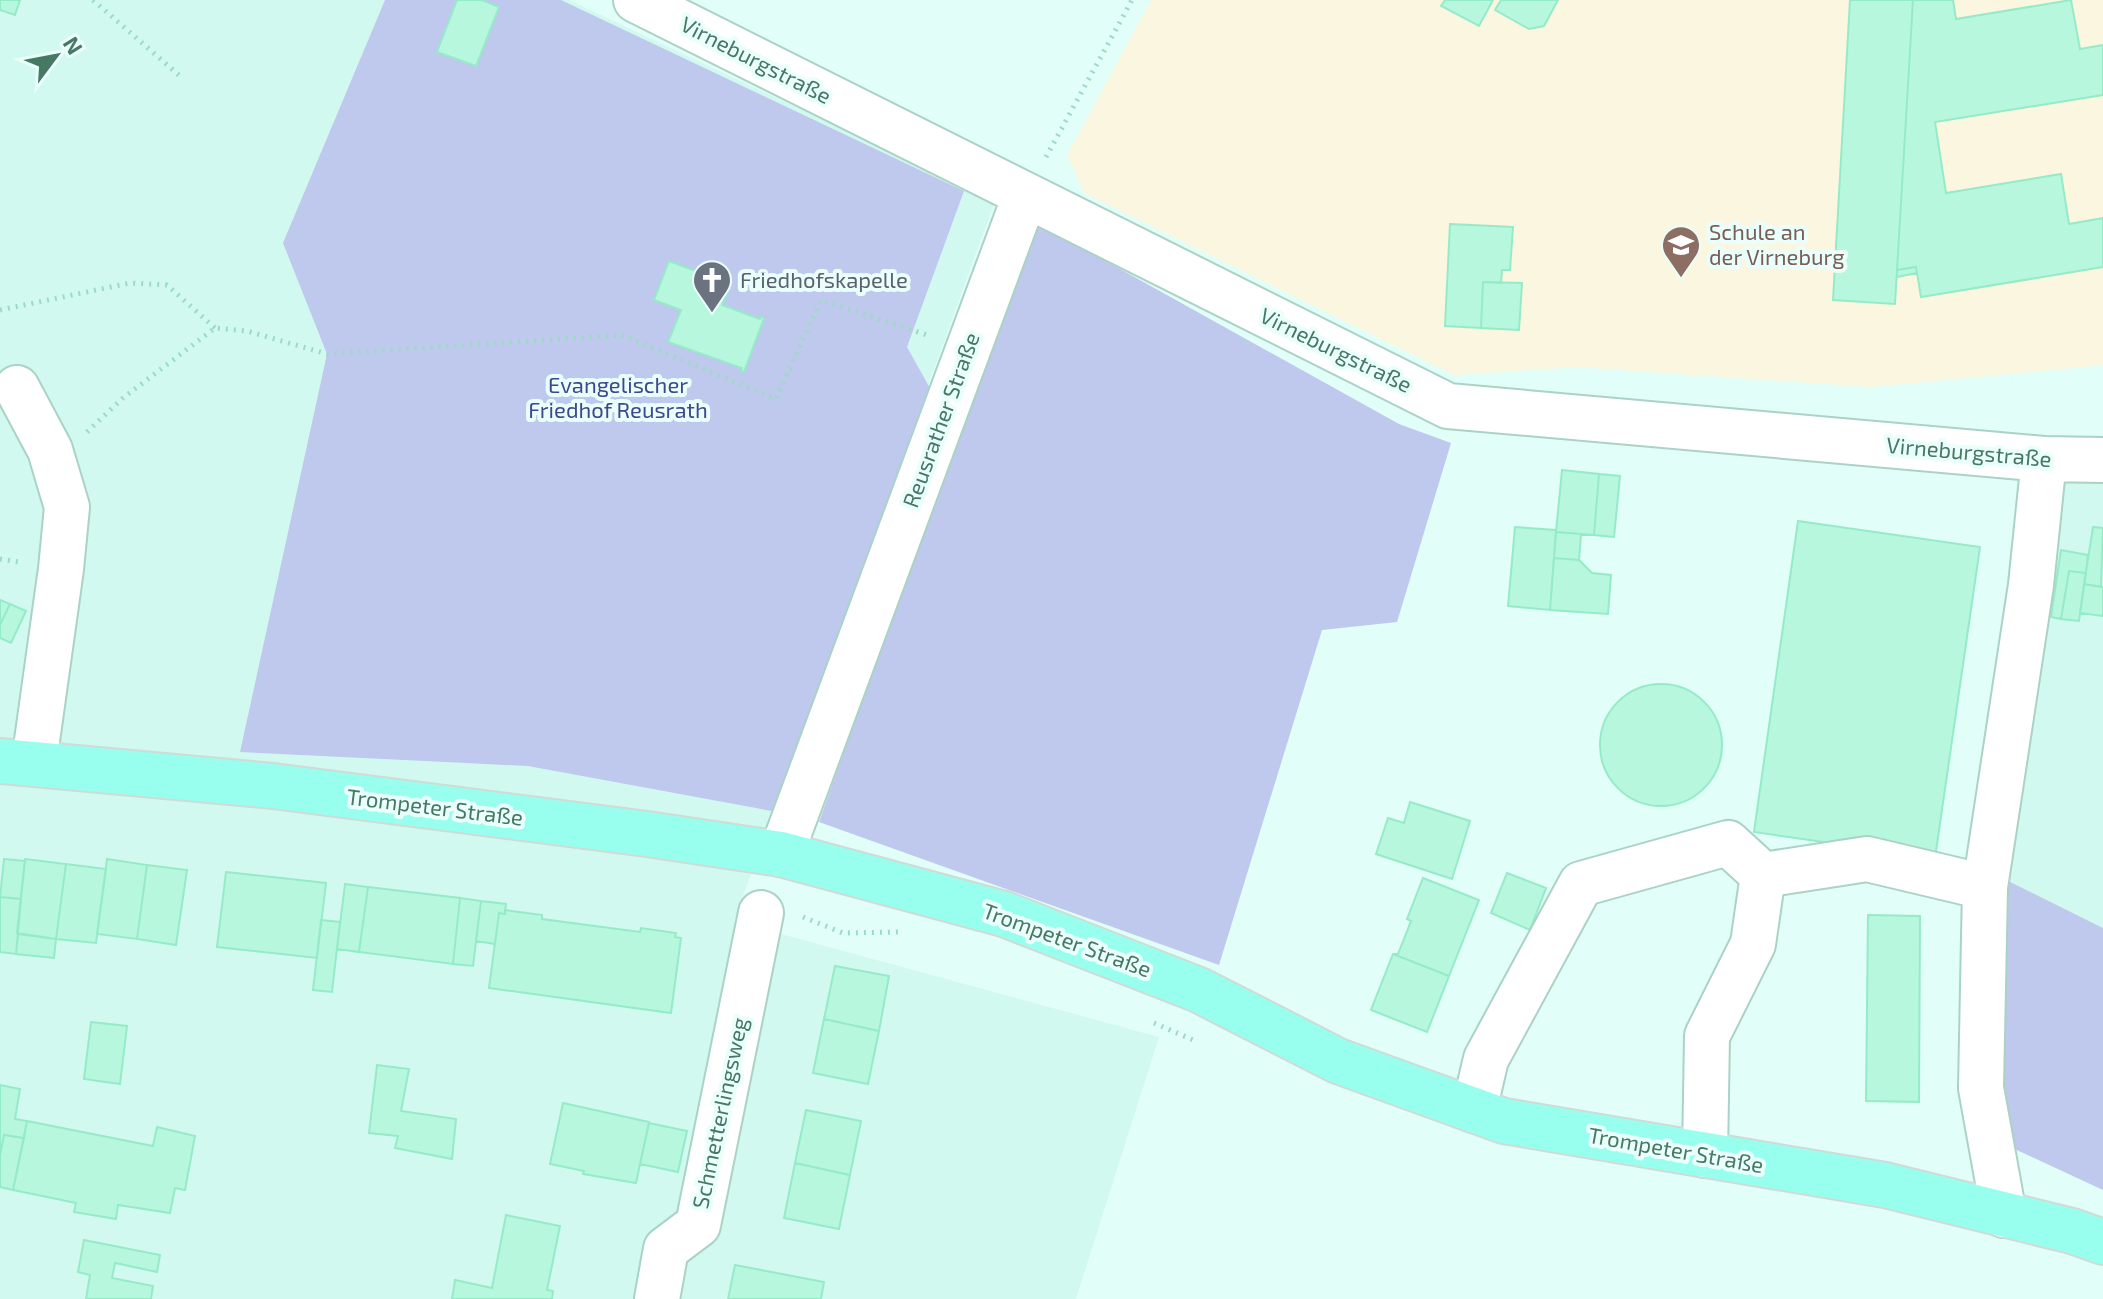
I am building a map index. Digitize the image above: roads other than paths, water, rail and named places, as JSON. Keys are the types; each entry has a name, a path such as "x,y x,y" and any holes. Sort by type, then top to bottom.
{"main road":[{"name":"Trompeter Straße","path":"17,762 273,786 781,854 1004,914 1199,990 1338,1061 1504,1121 1885,1185 2103,1242"}],"street":[{"name":"Virneburgstraße","path":"636,0 1448,406 2044,459 2103,460"},
{"name":"Reusrather Straße","path":"781,854 1025,196"},
{"path":"17,388 54,463 67,507 61,569 17,762"},
{"path":"2004,1215 1981,1088 1985,887 2031,585 2044,459"},
{"path":"1474,1110 1486,1059 1581,884 1728,843 1763,875"},
{"path":"1763,875 1867,859 1985,887"},
{"path":"1705,1155 1707,1036 1753,944 1763,875"},
{"name":"Schmetterlingsweg","path":"657,1299 666,1249 698,1225 761,913"}],"place":[{"name":"Schule an der Virneburg","path":"1681,279"},
{"name":"Friedhofskapelle","path":"712,314"}],"park label":[{"name":"Evangelischer Friedhof Reusrath","path":"618,398"}]}
